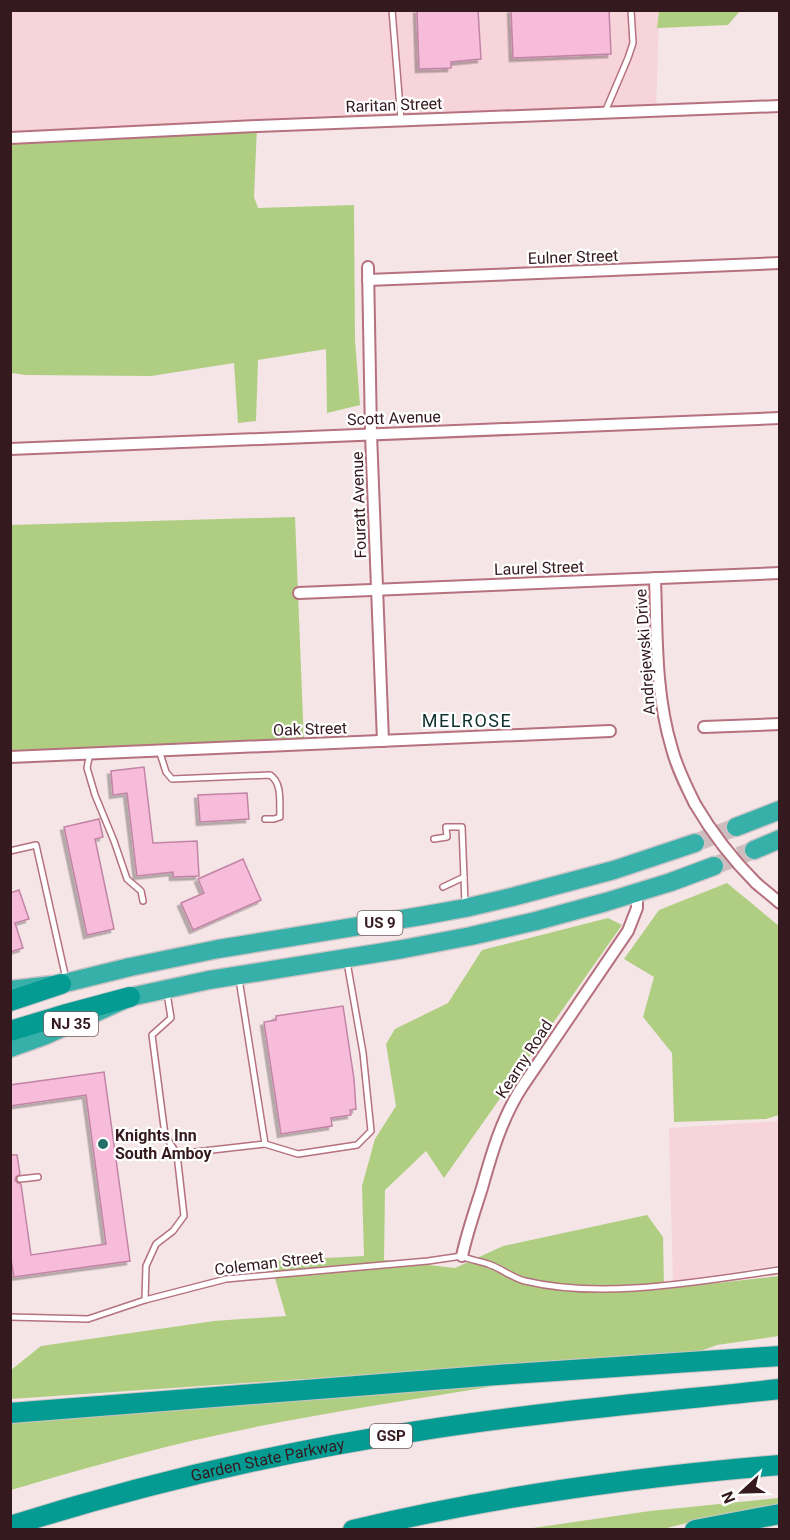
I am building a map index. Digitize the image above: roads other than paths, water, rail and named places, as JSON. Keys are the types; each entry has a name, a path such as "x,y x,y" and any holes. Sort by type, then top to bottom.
{"highway":[{"path":"736,827 780,810"},
{"path":"754,850 780,839"},
{"name":"US 9","path":"10,1001 130,967 206,951 465,908 614,870 695,843"},
{"name":"US 9","path":"10,1031 166,988 471,936 557,916 637,893 714,866"},
{"path":"10,990 64,984"},
{"name":"NJ 35","path":"10,1048 46,1035 130,997"},
{"path":"10,1413 496,1375 780,1356"},
{"name":"Garden State Parkway","path":"10,1526 169,1481 323,1447 466,1424 780,1389"},
{"path":"353,1530 467,1506 594,1485 780,1465"},
{"path":"695,1530 780,1514"}],"street":[{"name":"Raritan Street","path":"10,138 780,106"},
{"name":"Eulner Street","path":"368,280 780,263"},
{"name":"Fouratt Avenue","path":"368,267 371,434 383,741"},
{"name":"Scott Avenue","path":"10,449 780,418"},
{"name":"Laurel Street","path":"299,593 780,573"},
{"name":"Andrejewski Drive","path":"655,578 658,660 664,718 676,762 695,804 724,848 756,883 780,903"},
{"path":"704,728 780,724"},
{"name":"Oak Street","path":"10,757 610,731"},
{"name":"Kearny Road","path":"462,1256 499,1132 508,1110 628,931 637,908 637,893"}],"lane":[{"path":"392,10 401,120"},
{"path":"605,112 633,43 630,10"},
{"path":"159,750 166,772 172,779 270,775 275,778 278,784 280,817 265,819"},
{"path":"90,753 87,768 95,795 127,879 141,891 143,901"},
{"path":"434,839 447,837 446,827 462,827 465,908"},
{"path":"10,851 36,845 64,984"},
{"path":"443,886 464,877"},
{"path":"177,1154 265,1144 298,1154 357,1145 371,1131 363,1053 346,958"},
{"path":"238,975 265,1144"},
{"path":"145,1300 146,1266 156,1244 172,1231 184,1216 177,1154 165,1135 152,1035 171,1018 166,988"},
{"path":"20,1179 38,1177"},
{"path":"462,1256 489,1264 523,1281 584,1289 647,1287 780,1270"},
{"name":"Coleman Street","path":"10,1317 88,1318 145,1300 226,1279 462,1256"}],"tunnel":[{"path":"695,843 736,827"},
{"path":"714,866 754,850"}],"place":[{"name":"Knights Inn South Amboy","path":"103,1144"}],"district":[{"name":"MELROSE","path":"467,720"}]}
